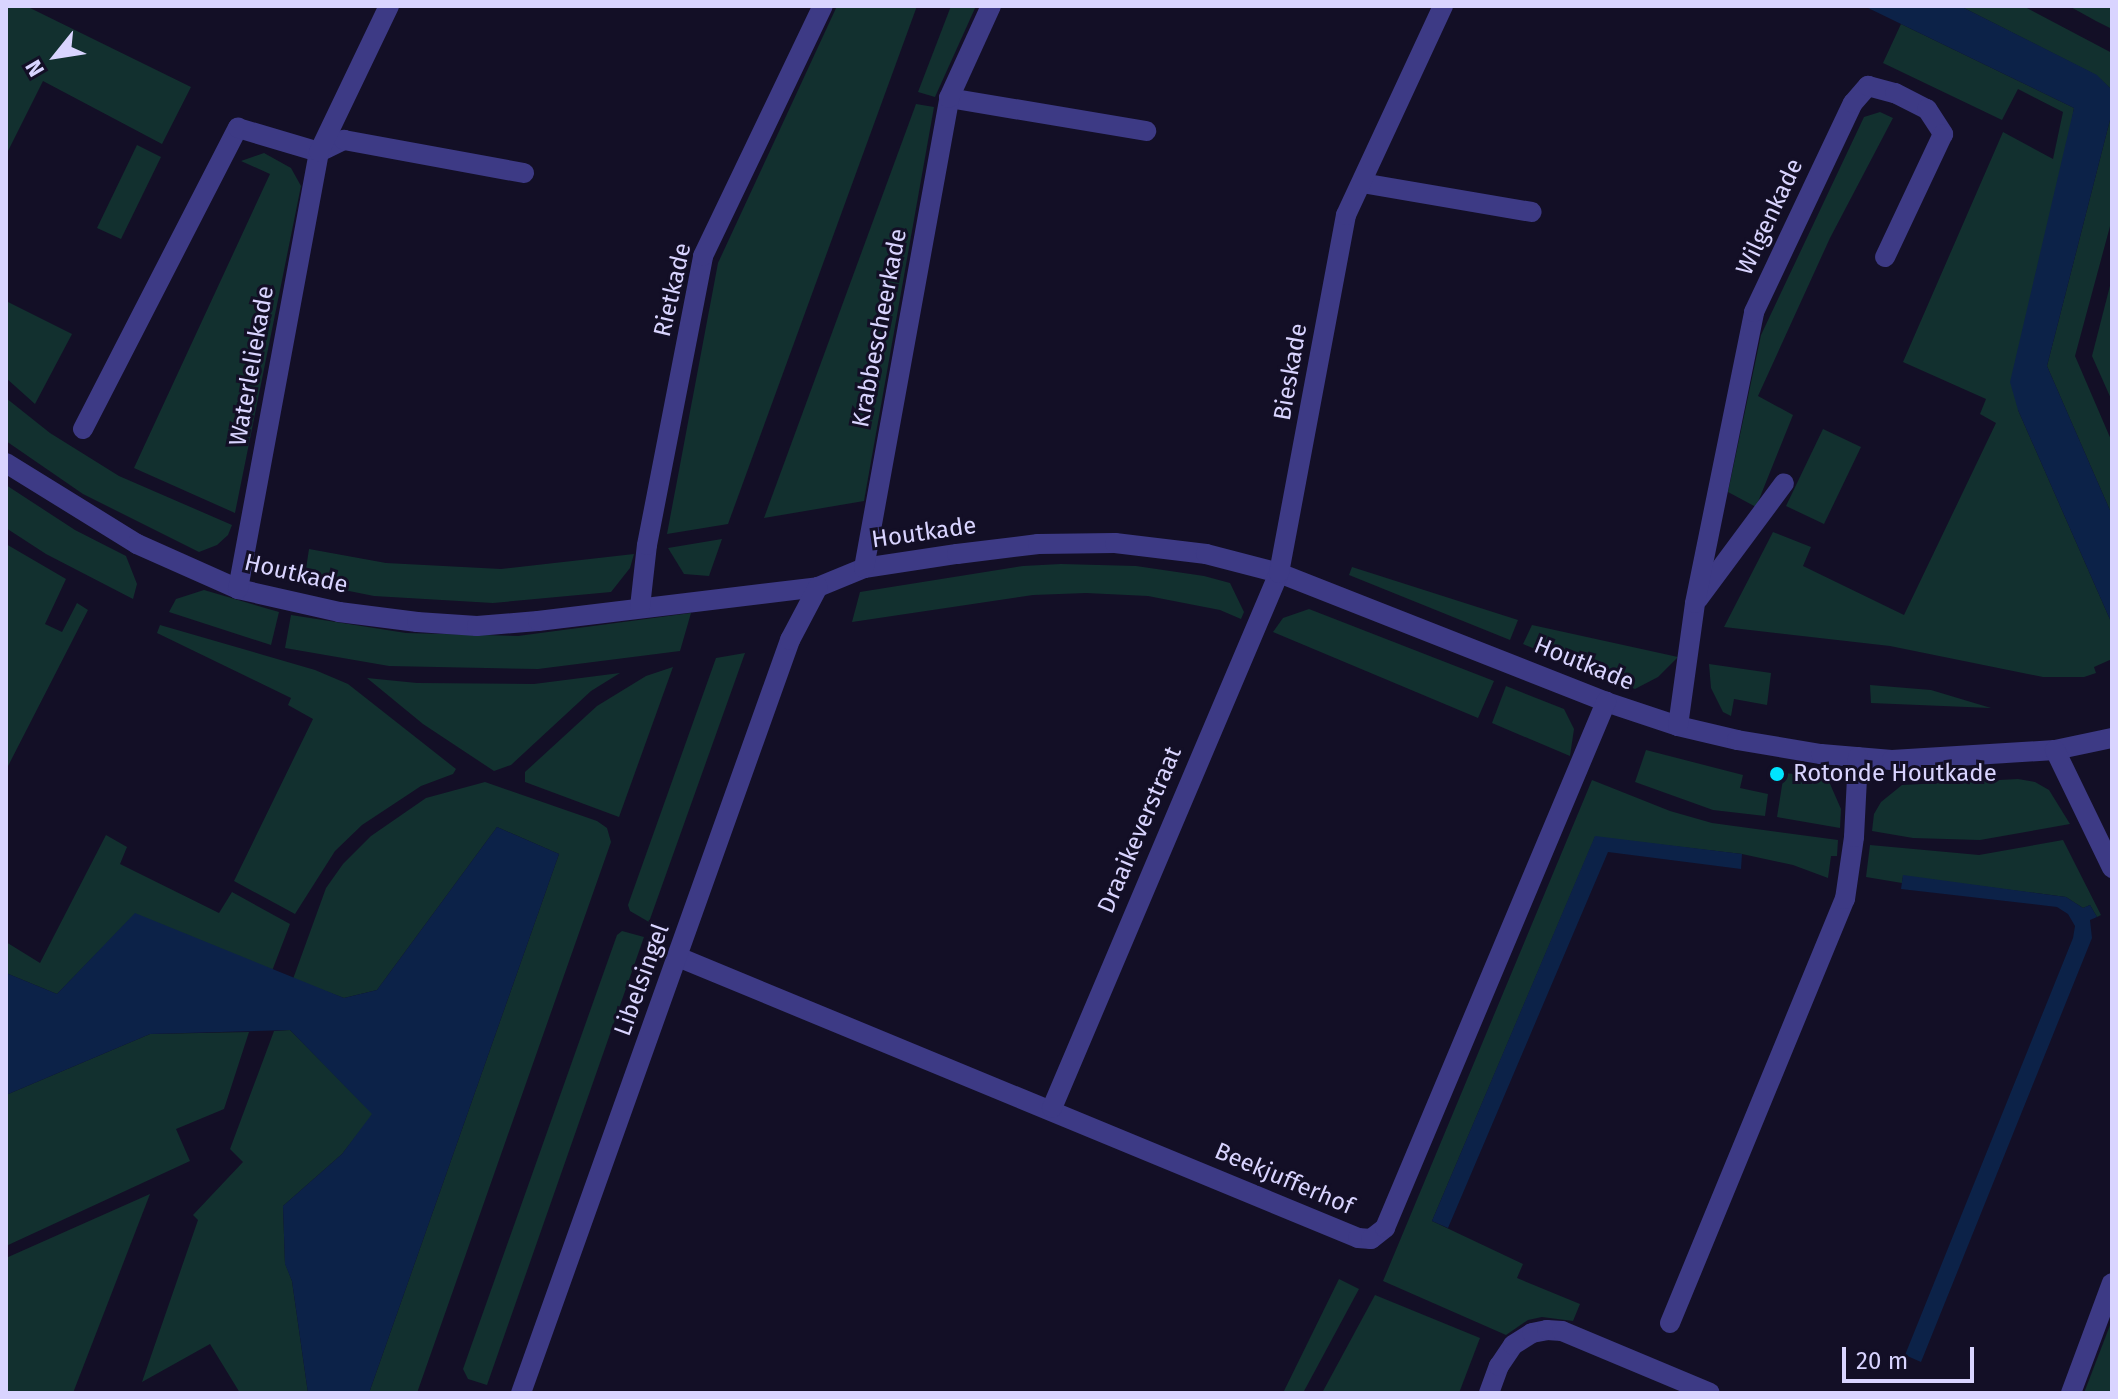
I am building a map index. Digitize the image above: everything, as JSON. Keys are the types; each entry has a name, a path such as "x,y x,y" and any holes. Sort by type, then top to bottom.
{"street":[{"name":"Waterleliekade","path":"238,589 319,152 389,6"},
{"name":"Rietkade","path":"640,607 647,545 703,256 823,6"},
{"name":"Krabbescheerkade","path":"864,568 949,98 991,6"},
{"name":"Bieskade","path":"1279,573 1346,215 1443,6"},
{"name":"Wilgenkade","path":"1678,726 1695,603 1754,312 1853,103 1868,86 1895,93 1927,109 1943,134 1885,257"},
{"path":"949,98 1146,131"},
{"path":"83,429 238,128 319,152 344,140 524,173"},
{"path":"1362,183 1532,212"},
{"name":"Houtkade","path":"6,463 137,544 238,589 339,612 477,626 818,587 864,568 1038,544 1115,543 1206,554 1279,573 1606,702 1678,726 1790,750 1858,757 1924,759 2055,750 2112,738"},
{"name":"Wilgenkade","path":"1695,603 1784,483"},
{"name":"Draaikeverstraat","path":"1052,1108 1279,573"},
{"name":"Libelsingel","path":"521,1393 790,640 818,587"},
{"name":"Beekjufferhof","path":"678,957 1052,1108 1358,1238 1371,1239 1385,1228 1606,702"},
{"path":"2055,750 2112,868"},
{"path":"1670,1323 1845,899 1854,837 1858,757"},
{"path":"2071,1393 2112,1283"},
{"path":"1489,1393 1499,1366 1513,1345 1532,1333 1562,1331 1710,1393"}],"green space":[{"path":"6,6 26,6 191,87 162,144 43,81 6,155"},
{"path":"837,6 917,6 728,524 667,534 718,263"},
{"path":"951,6 976,6 935,97 918,92"},
{"path":"1960,6 2023,6 2112,53 2112,90 2096,75"},
{"path":"2069,6 2112,6 2112,29 2096,21"},
{"path":"1901,24 2074,108 2018,410 2112,624 2112,659 2094,667 2096,673 2084,677 2043,677 1890,646 1724,627 1773,532 1811,547 1803,566 1904,615 1996,423 1980,414 1986,399 1903,362 2003,132 2053,159 2063,112 2018,89 2002,120 1883,63"},
{"path":"916,104 934,107 864,501 764,518"},
{"path":"1880,112 1893,118 1830,238 1758,396 1793,415 1756,507 1728,492 1761,335 1864,117"},
{"path":"2112,112 2112,219 2075,356 2112,442 2112,515 2047,366"},
{"path":"137,145 161,157 121,239 97,228"},
{"path":"264,153 291,168 301,186 235,513 134,468 270,174 241,161"},
{"path":"2112,278 2112,401 2092,356"},
{"path":"6,301 72,334 35,404 6,378"},
{"path":"6,398 50,433 119,476 232,525 228,535 217,545 199,552 83,494 6,441"},
{"path":"1823,429 1861,447 1824,524 1786,506"},
{"path":"6,485 75,530 126,556 137,584 133,599 46,554 6,528"},
{"path":"722,539 709,576 684,574 668,548"},
{"path":"6,544 66,579 45,624 62,632 77,603 88,610 6,770"},
{"path":"309,549 386,563 501,569 634,554 630,568 611,592 493,603 374,596 304,582"},
{"path":"1023,566 1136,566 1204,576 1230,583 1244,612 1241,619 1220,610 1148,596 1086,593 1033,595 852,622 860,592"},
{"path":"1352,567 1518,620 1510,640 1349,575"},
{"path":"204,590 279,612 271,645 169,612 176,599"},
{"path":"1309,609 1494,681 1478,718 1273,632 1283,618"},
{"path":"691,613 680,651 538,669 389,666 285,648 291,615 406,633 518,636"},
{"path":"160,625 315,670 348,684 456,769 453,774 421,786 362,825 335,851 295,914 234,881 313,719 288,705 291,698 157,633"},
{"path":"1532,625 1678,657 1658,677 1635,689 1523,644"},
{"path":"745,653 649,922 630,911 628,905 716,658"},
{"path":"1709,664 1771,673 1767,705 1734,699 1731,716 1723,712 1711,688"},
{"path":"673,667 619,817 525,782 525,772 597,706 646,676"},
{"path":"620,673 591,691 511,765 494,771 423,724 367,678 417,683 534,684"},
{"path":"1870,685 1931,690 1991,708 1871,703"},
{"path":"1506,686 1564,709 1574,729 1570,756 1492,723"},
{"path":"1646,750 1743,775 1740,788 1768,794 1765,816 1713,810 1635,782"},
{"path":"1784,773 1827,777 1841,809 1840,828 1777,817"},
{"path":"2018,779 2035,782 2049,790 2070,824 1980,840 1913,838 1872,831 1874,814 1881,802 1902,785"},
{"path":"1592,780 1670,811 1712,823 1838,840 1837,856 1831,856 1828,878 1793,865 1742,854 1595,837 1432,1221 1523,1264 1517,1278 1580,1304 1573,1321 1542,1317 1528,1320 1506,1335 1383,1281"},
{"path":"485,782 597,821 607,828 611,842 417,1393 369,1393 559,854 497,827 377,990 344,998 293,979 326,888 343,864 371,836 426,798"},
{"path":"106,835 127,847 120,864 219,913 232,892 290,924 272,971 135,914 57,994 6,973 6,942 40,963"},
{"path":"2063,840 2101,915 2097,917 2090,905 2083,908 2066,897 1903,876 1902,883 1866,877 1870,845 1979,855"},
{"path":"622,931 644,937 487,1385 468,1379 463,1369 617,935"},
{"path":"290,1030 373,1114 342,1154 283,1206 285,1263 292,1281 308,1393 240,1393 210,1344 142,1382 198,1220 193,1215 243,1162 230,1149 274,1031"},
{"path":"249,1032 224,1109 176,1129 190,1161 6,1246 6,1095 150,1034"},
{"path":"150,1194 73,1393 6,1393 6,1258"},
{"path":"1339,1279 1359,1289 1303,1393 1283,1393"},
{"path":"1375,1295 1480,1338 1459,1393 1322,1393"},
{"path":"2112,1320 2112,1393 2084,1393"}],"water":[{"path":"1864,6 1960,6 2097,75 2112,90 2112,112 2047,366 2112,515 2112,624 2018,410 2010,382 2074,108"},
{"path":"497,827 559,854 369,1393 308,1393 292,1281 285,1264 283,1206 342,1154 372,1114 290,1030 150,1034 6,1095 6,973 57,994 135,913 344,998 377,990"},
{"path":"1595,836 1742,854 1741,869 1608,852 1448,1228 1432,1221"},
{"path":"1903,875 2066,897 2083,908 2090,905 2097,917 2090,920 2092,938 1921,1362 1905,1355 2073,938 2075,926 2068,914 2057,907 1901,889"}],"place":[{"name":"Rotonde Houtkade","path":"1777,774"}]}
